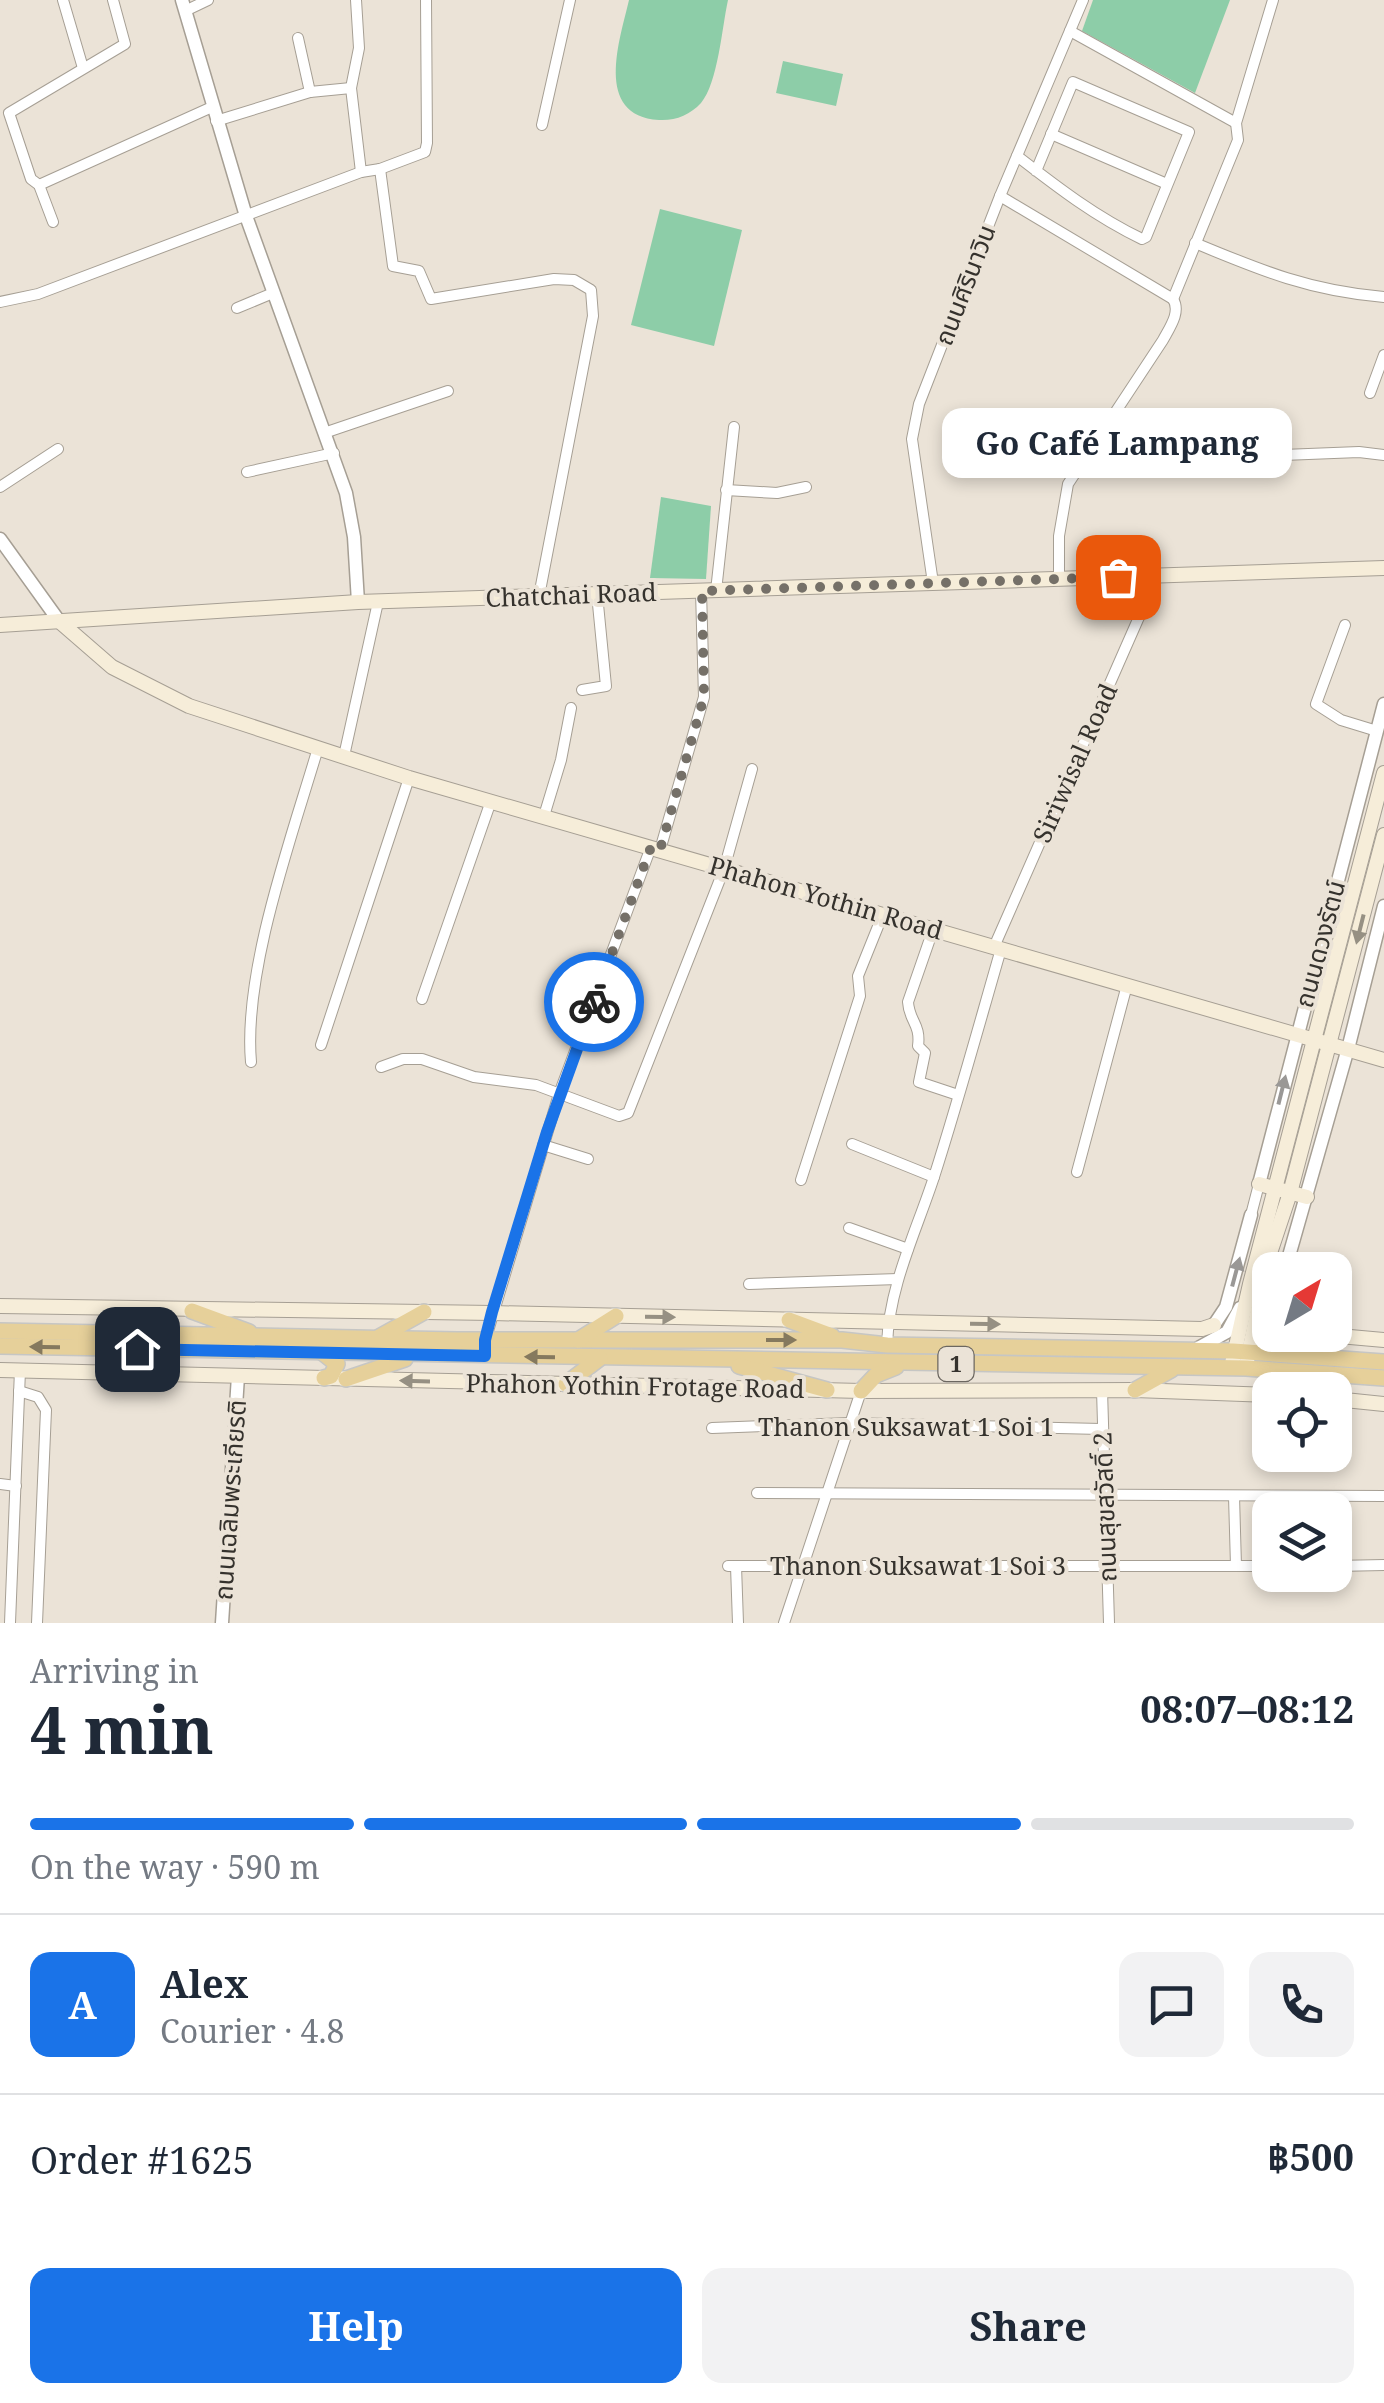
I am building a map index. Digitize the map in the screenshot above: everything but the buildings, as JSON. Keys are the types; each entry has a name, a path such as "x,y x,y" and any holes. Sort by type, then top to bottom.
{"highway":[{"path":"192,1311 261,1336"},
{"path":"376,1339 419,1312"},
{"path":"578,1340 616,1316"},
{"path":"789,1320 842,1340"},
{"name":"1","path":"0,1331 376,1339 600,1358 1174,1368 1240,1359 1316,1356 1384,1362"},
{"name":"1","path":"0,1346 419,1355 578,1340 842,1340 887,1346 1191,1350 1380,1379"},
{"path":"322,1354 333,1360 337,1368 332,1376 324,1378"},
{"path":"346,1379 419,1355"},
{"path":"566,1384 600,1358"},
{"path":"717,1360 827,1390"},
{"path":"861,1391 876,1376 904,1363"},
{"path":"1134,1390 1174,1368"}],"main road":[{"name":"Chatchai Road","path":"59,621 358,602 1384,568"},
{"path":"0,625 59,621"},
{"name":"Phahon Yothin Road","path":"59,621 81,643 130,679 190,706 409,778 1384,1060"},
{"path":"1240,1359 1267,1186 1314,1039 1380,806 1384,773"},
{"path":"1358,800 1380,806"},
{"path":"1270,1252 1290,1193 1384,835"},
{"path":"1267,1186 1306,1197"},
{"name":"1","path":"0,1306 492,1312 1202,1329 1214,1325"},
{"path":"1240,1359 1252,1317"},
{"path":"1352,1337 1384,1340"},
{"name":"Phahon Yothin Frotage Road","path":"0,1370 861,1391 1134,1390 1252,1394"},
{"path":"1352,1401 1384,1404"}],"street":[{"path":"62,0 83,68"},
{"path":"53,222 38,184 31,179 10,113 125,44 113,0"},
{"path":"208,0 183,5 246,216 346,493 354,537 358,602"},
{"path":"356,0 360,48 351,88 361,172"},
{"path":"0,302 38,294 424,152 428,144 426,0"},
{"path":"542,125 570,0"},
{"name":"ถนนศิรินาวิน","path":"932,583 912,440 919,404 1000,196 1083,0"},
{"path":"1173,299 1238,140 1236,123 1273,0"},
{"path":"1070,31 1236,123"},
{"path":"298,38 310,92"},
{"path":"1017,156 1036,171 1101,219 1142,239 1189,132 1073,82 1036,171"},
{"path":"216,122 310,92 351,88"},
{"path":"38,184 212,107"},
{"path":"1051,134 1168,184"},
{"path":"380,169 393,266 419,271 431,299 554,279 574,280 591,290 593,316 540,596"},
{"path":"1000,196 1173,299 1177,307 1163,340 1064,494 1059,579"},
{"path":"1195,242 1328,292 1384,298"},
{"path":"237,308 273,294"},
{"path":"1370,393 1384,355"},
{"path":"327,432 448,391"},
{"path":"485,1348 492,1312 560,1094 656,849 704,697 709,591 734,427"},
{"path":"0,486 58,448"},
{"path":"248,472 334,453"},
{"path":"1283,455 1384,455"},
{"path":"726,490 777,493 806,487"},
{"path":"0,539 59,621"},
{"name":"Siriwisal Road","path":"887,1346 898,1279 934,1176 998,948 1143,608 1147,576"},
{"path":"582,690 606,686 597,594"},
{"path":"344,756 378,602"},
{"path":"1345,624 1316,704 1341,720 1377,731"},
{"name":"ถนนดวงรัตน์","path":"1267,1186 1296,1034 1384,704"},
{"path":"544,816 571,708"},
{"path":"251,1062 251,1025 263,950 318,748"},
{"path":"382,1067 403,1059 422,1058 458,1072 536,1085 619,1116 628,1112 724,868 752,768"},
{"path":"321,1045 409,778"},
{"path":"422,999 491,801"},
{"path":"1290,1252 1384,906"},
{"path":"801,1180 860,996 858,976 884,914"},
{"path":"933,930 908,1002 920,1028 918,1046 924,1053 919,1082 958,1095"},
{"path":"1077,1172 1127,985"},
{"path":"852,1144 934,1176"},
{"path":"543,1146 588,1159"},
{"path":"1214,1325 1226,1307 1251,1215 1267,1186"},
{"path":"849,1228 908,1249"},
{"path":"749,1284 898,1279"},
{"path":"1191,1350 1210,1344 1227,1332 1250,1284"},
{"path":"1308,1352 1316,1356"},
{"path":"10,1623 20,1370"},
{"name":"ถนนเฉลิมพระเกียรติ","path":"222,1623 238,1376"},
{"name":"ถนนสุขสวัสดิ์ 2","path":"1102,1390 1108,1623"},
{"path":"19,1391 42,1399 46,1410 37,1623"},
{"path":"784,1623 861,1391"},
{"name":"Thanon Suksawat 1 Soi 1","path":"712,1428 848,1423 1101,1428"},
{"path":"0,1484 16,1486"},
{"path":"757,1493 1384,1496"},
{"path":"1234,1496 1236,1566"},
{"path":"1352,1566 1384,1565"},
{"name":"Thanon Suksawat 1 Soi 3","path":"738,1623 732,1566 1252,1566"}],"green space":[{"path":"629,0 728,0 712,82 701,103 687,114 659,120 638,115 625,105 616,73"},
{"path":"1093,0 1230,0 1195,93 1082,31"},
{"path":"783,61 843,74 836,106 776,93"},
{"path":"660,209 742,230 714,346 631,325"},
{"path":"661,497 711,506 706,579 650,578"}],"way so far":[{"path":"594,1002 651,847 660,850 704,697 702,591 1118,577"}],"place":[{"name":"Go Café Lampang","path":"1118,577"}],"route":[{"path":"137,1349 485,1356 492,1312 547,1132 594,1002"}]}
